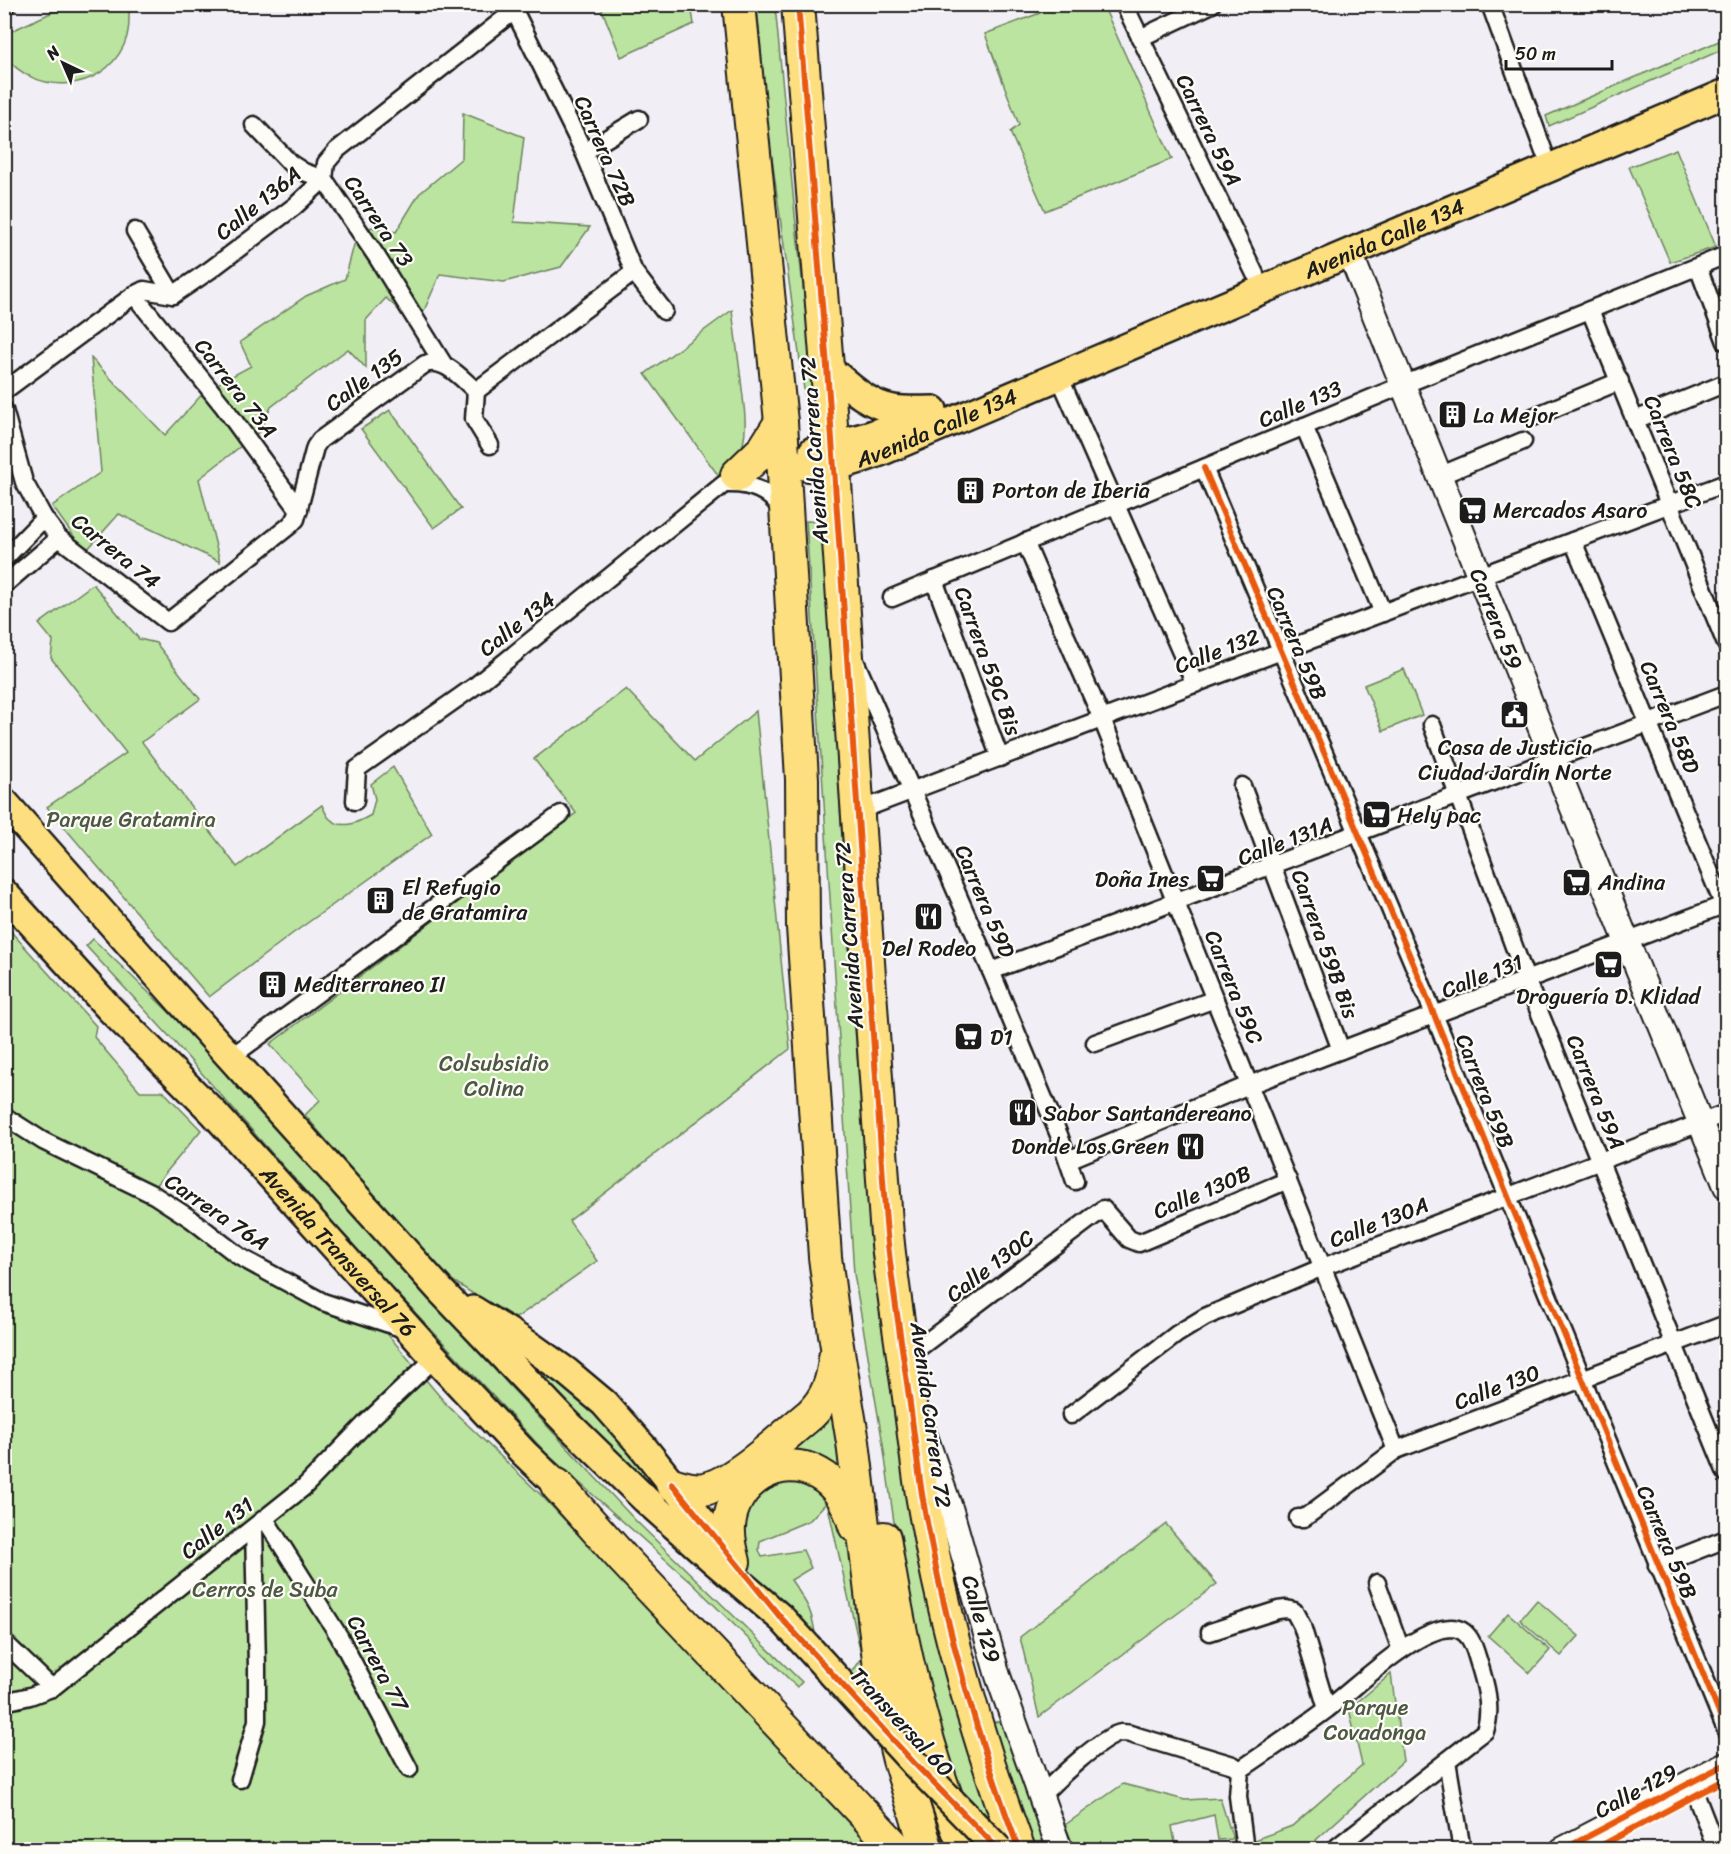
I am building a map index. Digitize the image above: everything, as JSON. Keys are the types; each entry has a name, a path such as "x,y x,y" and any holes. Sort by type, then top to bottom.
{"highway":[{"name":"Avenida Carrera 72","path":"739,4 781,422 802,779 803,927 825,1257 853,1442 883,1693 899,1760 927,1850"},
{"name":"Avenida Carrera 72","path":"798,4 827,367 887,1229 922,1494 967,1691 992,1776 1019,1850"},
{"path":"730,480 764,449 781,422"},
{"name":"Avenida Carrera 72","path":"802,779 820,924 840,1222 847,1286 886,1551 914,1696 932,1759 966,1850"},
{"path":"672,1484 692,1490 719,1485 811,1414 821,1404 831,1383 836,1356 835,1334"},
{"path":"906,1373 998,1735 1037,1850"},
{"path":"734,1562 729,1524 731,1511 739,1494 758,1475 784,1466 810,1469 821,1475 839,1491 852,1516 867,1562"},
{"path":"557,1485 624,1560 898,1850"},
{"path":"907,1787 935,1850"}],"main road":[{"name":"Avenida Calle 134","path":"783,459 808,468 871,435 1726,75"},
{"name":"Avenida Calle 134","path":"833,456 856,461 880,452 1726,93"},
{"path":"827,367 862,395 881,406 896,410 933,410"},
{"path":"4,802 441,1291 566,1422 645,1499 782,1619"},
{"name":"Avenida Transversal 76","path":"4,893 110,1010 214,1113 524,1453 681,1603 915,1850"},
{"path":"441,1291 532,1347 590,1390 616,1416 782,1619"},
{"name":"Transversal 60","path":"782,1619 914,1763 999,1850"}],"street":[{"name":"Carrera 59A","path":"1124,4 1255,274"},
{"path":"1140,38 1212,4"},
{"path":"1490,4 1544,152"},
{"name":"Carrera 72B","path":"513,8 584,152 634,272 664,310"},
{"name":"Calle 136A","path":"173,295 295,206 324,179 326,163 337,150 513,8"},
{"path":"584,152 639,119"},
{"name":"Carrera 73","path":"254,125 290,163 304,172 324,179 377,257 444,365"},
{"path":"135,231 173,295"},
{"name":"Carrera 59","path":"1350,253 1726,1186"},
{"name":"Calle 133","path":"892,598 1403,385 1726,255"},
{"path":"1698,267 1726,342"},
{"path":"490,445 474,419 476,391 634,272"},
{"path":"5,391 134,295 144,290 173,295"},
{"name":"Carrera 73A","path":"134,295 224,407 299,510"},
{"name":"Carrera 58C","path":"1590,310 1726,644"},
{"name":"Calle 135","path":"168,622 290,526 299,510 315,447 320,440 425,364 433,361 444,365"},
{"path":"444,365 476,391"},
{"path":"1059,376 1195,684"},
{"path":"1533,417 1620,381"},
{"path":"1635,420 1726,383"},
{"name":"Carrera 74","path":"4,410 24,482 44,519 59,538 168,622"},
{"path":"1304,426 1383,613"},
{"path":"1439,476 1523,441"},
{"name":"Calle 134","path":"355,801 357,769 484,678 730,480 783,459"},
{"name":"Carrera 59B","path":"1204,468 1280,652 1359,832 1657,1566 1726,1730"},
{"path":"730,480 755,487 765,493 782,510 787,520"},
{"name":"Calle 132","path":"858,812 1726,483"},
{"path":"4,559 44,519"},
{"path":"5,584 59,538"},
{"name":"Carrera 58D","path":"1573,541 1726,907"},
{"name":"Carrera 59C","path":"1025,542 1102,719 1396,1450"},
{"name":"Carrera 59C Bis","path":"934,580 1000,758"},
{"name":"Carrera 59D","path":"846,641 991,971 1059,1135 1075,1181"},
{"name":"Calle 131A","path":"991,971 1726,694"},
{"name":"Carrera 59A","path":"1432,725 1526,979 1726,1473"},
{"name":"Carrera 59B Bis","path":"1242,786 1341,1050"},
{"path":"231,1057 561,814"},
{"name":"Calle 131","path":"1068,1160 1249,1085 1526,979 1726,907"},
{"path":"1095,1043 1215,999"},
{"name":"Calle 130A","path":"1071,1416 1177,1334 1205,1317 1323,1267 1726,1113"},
{"name":"Carrera 76A","path":"4,1116 43,1141 154,1195 191,1219 240,1257 323,1302 412,1331"},
{"name":"Calle 130B","path":"1103,1209 1134,1242 1146,1240 1288,1180"},
{"name":"Calle 130C","path":"906,1373 1103,1209"},
{"name":"Calle 130","path":"1298,1518 1304,1518 1396,1450 1726,1324"},
{"name":"Calle 131","path":"4,1702 52,1688 260,1523 304,1487 365,1424 435,1358"},
{"name":"Calle 129","path":"906,1373 951,1511 998,1676 1060,1850"},
{"path":"240,1779 257,1721 260,1523"},
{"name":"Carrera 77","path":"260,1523 339,1636 409,1769"},
{"path":"1657,1566 1726,1539"},
{"path":"1377,1583 1401,1650"},
{"path":"1210,1632 1278,1610 1294,1611 1302,1626 1327,1709"},
{"path":"1240,1770 1327,1709 1401,1650 1430,1633 1450,1628 1464,1633 1473,1643 1487,1687 1485,1731 1337,1847"},
{"path":"4,1642 52,1688"},
{"path":"1040,1797 1076,1764 1120,1733 1221,1761 1240,1770"},
{"path":"1447,1761 1462,1850"},
{"name":"Calle 129","path":"1593,1850 1693,1789 1726,1764"},
{"path":"1240,1770 1238,1796 1245,1850"},
{"name":"Calle 129","path":"1562,1850 1693,1789 1726,1779"},
{"path":"1693,1789 1717,1850"}],"green space":[{"path":"70,4 129,5 129,25 124,45 114,61 100,73 68,84 50,83 33,78 18,69 5,56 5,34"},
{"path":"600,5 691,5 694,24 621,57"},
{"path":"757,5 775,5 816,403 806,404 768,130"},
{"path":"1038,5 1103,5 1172,159 1045,211 1010,132 1019,125 985,34 1040,13"},
{"path":"1726,38 1726,48 1549,126 1546,116"},
{"path":"463,113 524,137 514,222 590,227 561,267 504,282 440,274 417,327 386,298 366,320 366,368 348,349 271,407 260,431 199,479 220,562 119,514 85,552 52,506 101,472 91,358 165,435 206,390 251,366 240,342 306,296 345,279 354,245 371,227 396,232 419,194 462,158"},
{"path":"1676,149 1716,247 1670,262 1629,167"},
{"path":"732,310 745,429 740,454 720,478 645,374"},
{"path":"390,410 461,509 434,528 361,429"},
{"path":"806,521 823,522 849,954 874,1264 900,1435 1001,1831 976,1849 941,1760 901,1572 883,1444 854,1274"},
{"name":"Parque Gratamira","path":"93,584 139,639 156,643 200,699 142,742 237,867 322,805 329,818 339,824 350,824 371,815 375,799 371,784 393,767 432,834 292,934 209,997 47,807 126,753 51,658 53,641 39,624"},
{"path":"1404,669 1422,715 1383,731 1364,685"},
{"name":"Colsubsidio Colina","path":"626,689 695,761 756,711 790,1049 569,1221 597,1261 516,1318 447,1277 393,1219 305,1115 320,1100 270,1044 576,813 534,759"},
{"name":"Cerros de Suba","path":"5,925 96,1026 94,1037 140,1091 163,1091 201,1130 145,1198 250,1272 385,1331 447,1405 540,1494 864,1835 873,1849 5,1849"},
{"path":"93,939 171,1014 250,1096 477,1351 636,1521 802,1682 797,1687 692,1583 546,1453 357,1250 169,1036 86,946"},
{"path":"488,1330 595,1405 699,1539"},
{"path":"830,1403 852,1491 774,1463"},
{"path":"797,1471 846,1514 876,1704 850,1675 862,1658 827,1502 810,1520 760,1541 759,1550 762,1557 803,1550 811,1568 791,1580 809,1609 816,1641 757,1582 737,1551 753,1485"},
{"path":"1166,1524 1217,1584 1039,1717 1020,1637"},
{"path":"1537,1600 1579,1636 1561,1656 1520,1620"},
{"path":"1508,1613 1550,1650 1530,1673 1488,1636"},
{"name":"Parque Covadonga","path":"1391,1674 1403,1761 1316,1840 1318,1849 1256,1849 1254,1840 1292,1826 1362,1765 1349,1709"},
{"path":"1007,1720 1054,1849 1032,1849 989,1723"},
{"path":"1123,1784 1185,1800 1220,1798 1233,1839 1218,1840 1214,1815 1172,1826 1176,1848 1162,1850 1075,1849 1065,1825"}],"cycle path":[{"path":"798,4 827,367 890,1261 930,1539 962,1674 1003,1807 1019,1850"},
{"path":"1204,468 1420,980 1726,1730"},
{"path":"672,1484 781,1618"},
{"path":"783,1620 914,1763 999,1850"},
{"path":"1562,1850 1726,1764"},
{"path":"1593,1850 1726,1779"}],"place":[{"name":"La Mejor","path":"1452,415"},
{"name":"Porton de Iberia","path":"971,490"},
{"name":"Mercados Asaro","path":"1472,510"},
{"name":"Casa de Justicia Ciudad Jardín Norte","path":"1515,715"},
{"name":"Hely pac","path":"1376,815"},
{"name":"Doña Ines","path":"1210,879"},
{"name":"Andina","path":"1577,882"},
{"name":"El Refugio de Gratamira","path":"381,900"},
{"name":"Del Rodeo","path":"929,916"},
{"name":"Droguería D. Klidad","path":"1608,964"},
{"name":"Mediterraneo II","path":"273,984"},
{"name":"D1","path":"969,1037"},
{"name":"Sabor Santandereano","path":"1022,1113"},
{"name":"Donde Los Green","path":"1190,1146"}]}
